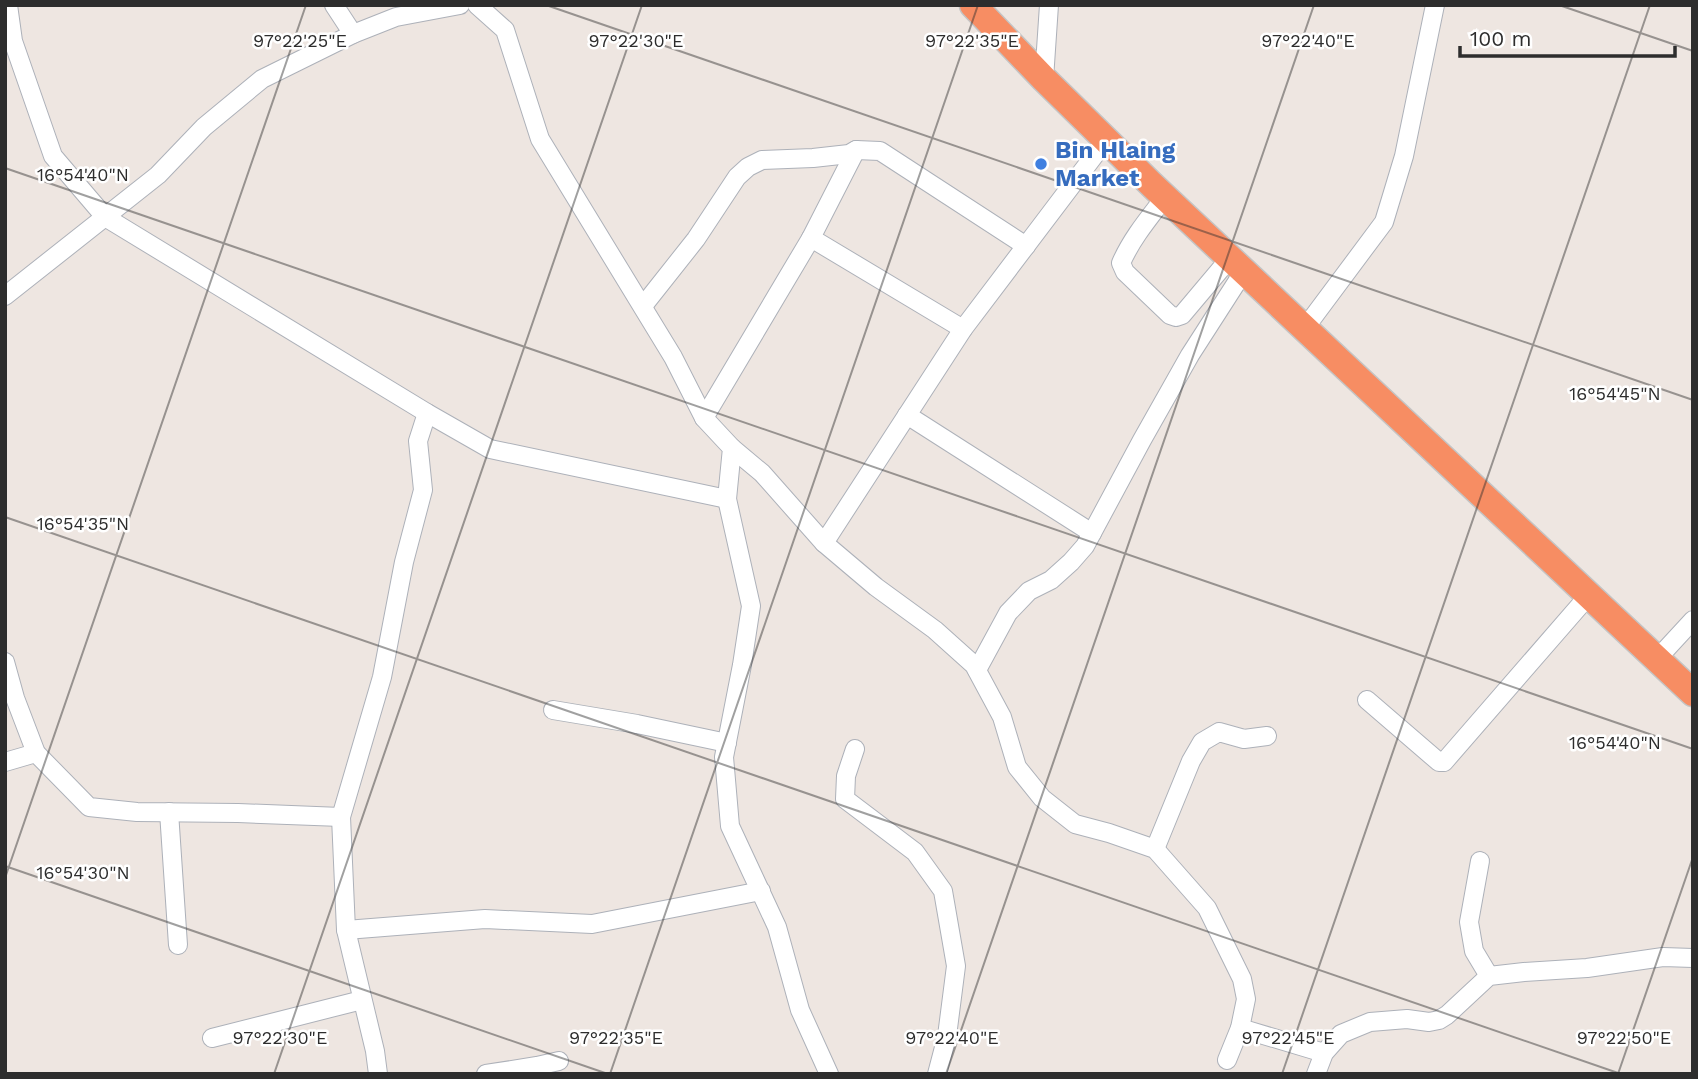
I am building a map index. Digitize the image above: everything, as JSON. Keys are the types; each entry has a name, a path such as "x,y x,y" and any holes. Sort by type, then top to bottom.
{"highway":[{"path":"974,5 1044,79 1165,197 1693,693"}],"street":[{"path":"8,5 9,43 53,156 105,217 490,449 727,499"},
{"path":"334,5 354,34"},
{"path":"5,296 158,175 204,127 262,79 354,34 396,17 460,5"},
{"path":"477,5 505,30 540,139 674,357 704,418 732,448 762,473 824,543 876,587 935,630 974,665 1002,717 1017,767 1042,798 1075,824 1155,849 1207,908 1242,979 1246,999 1240,1028 1227,1060"},
{"path":"1044,79 1049,5"},
{"path":"1304,328 1384,222 1404,156 1435,5"},
{"path":"824,543 963,329 1106,139"},
{"path":"643,306 696,239 737,177 762,160 849,154 856,150 880,151 1026,246"},
{"path":"704,418 811,238 856,150"},
{"path":"1165,197 1140,229 1121,263 1125,272 1170,315 1182,315 1237,265"},
{"path":"811,238 963,329"},
{"path":"976,670 1008,613 1029,591 1051,580 1085,546 1237,265"},
{"path":"378,1074 346,930 341,817 382,677 404,562 423,490 418,441 427,413"},
{"path":"907,415 1092,533"},
{"path":"732,448 727,499 751,606 724,757 730,826 777,927 800,1010 829,1074"},
{"path":"1367,700 1439,762 1444,762 1589,595"},
{"path":"1657,659 1693,620"},
{"path":"5,662 15,698 36,753 89,807 137,812 341,817"},
{"path":"553,710 727,743"},
{"path":"1155,849 1191,761 1202,742 1219,732 1244,739 1267,736"},
{"path":"855,748 846,776 845,799 915,852 943,891 956,966 947,1036 937,1074"},
{"path":"5,762 36,753"},
{"path":"169,812 178,944"},
{"path":"1480,862 1469,922 1474,951 1489,976"},
{"path":"346,930 485,919 592,924 761,891"},
{"path":"1316,1074 1324,1053 1341,1034 1370,1022 1407,1019 1429,1023 1439,1020 1489,976 1587,968 1663,957 1693,958"},
{"path":"212,1038 362,1000"},
{"path":"1240,1028 1324,1053"},
{"path":"498,1073 559,1061"}],"place":[{"name":"Bin Hlaing Market","path":"1041,164"}]}
